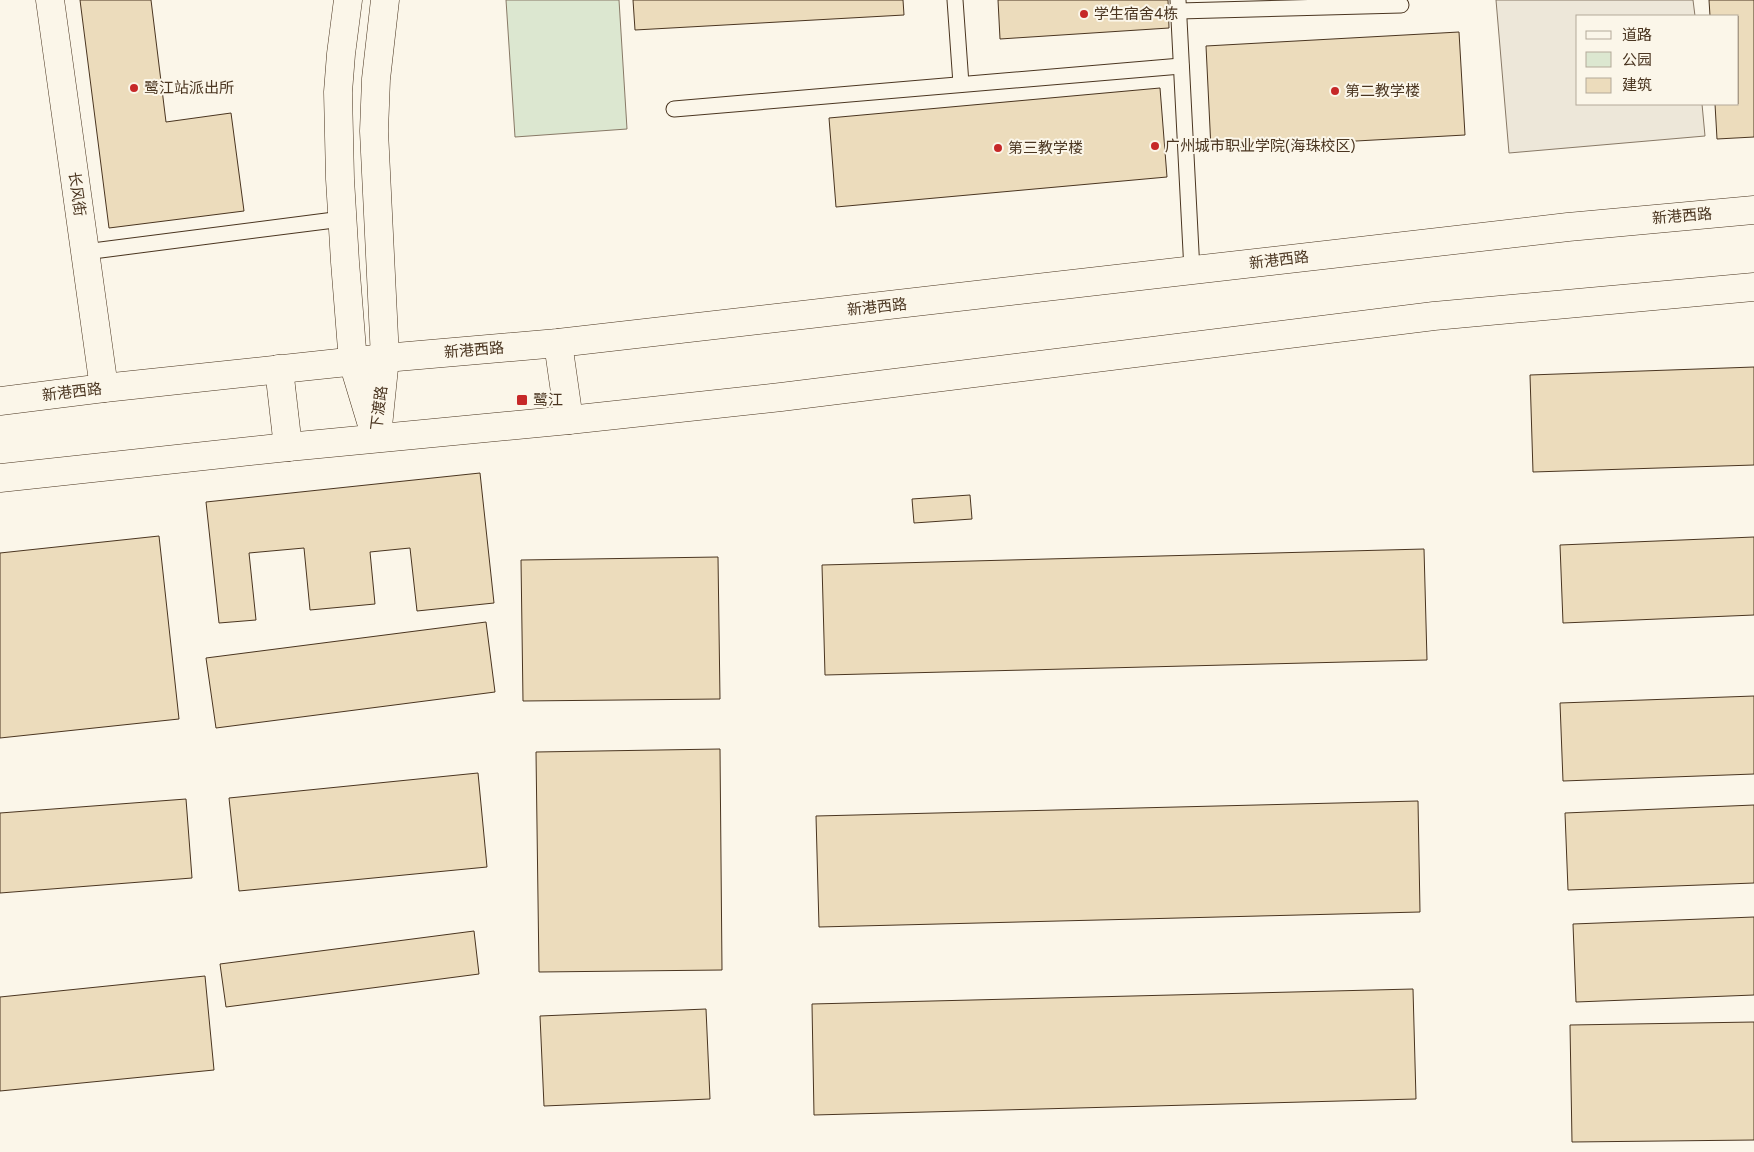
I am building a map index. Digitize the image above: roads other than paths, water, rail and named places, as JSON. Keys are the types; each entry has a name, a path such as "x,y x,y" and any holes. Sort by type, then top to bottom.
{"main road":[{"name":"长风街","path":"50,0 104,388"},
{"name":"下渡路","path":"348,0 338,92 342,219 353,362 376,438"},
{"name":"下渡路","path":"376,438 386,358 374,131 376,79 385,0"},
{"name":"新港西路","path":"0,401 279,369 558,343 1568,227 1754,210"},
{"path":"0,478 288,446 569,420 781,397 1434,316 1754,287"},
{"path":"558,343 569,420"},
{"path":"279,369 288,446"}],"lane":[{"path":"955,0 961,84"},
{"path":"1192,271 1178,6 1400,5"},
{"path":"674,108 1181,66"},
{"path":"85,252 342,219"}],"place":[{"name":"学生宿舍4栋","path":"1084,14"},
{"name":"鹭江站派出所","path":"134,88"},
{"name":"第二教学楼","path":"1335,91"},
{"name":"广州城市职业学院(海珠校区)","path":"1155,146"},
{"name":"第三教学楼","path":"998,148"},
{"name":"鹭江","path":"522,400"}]}
